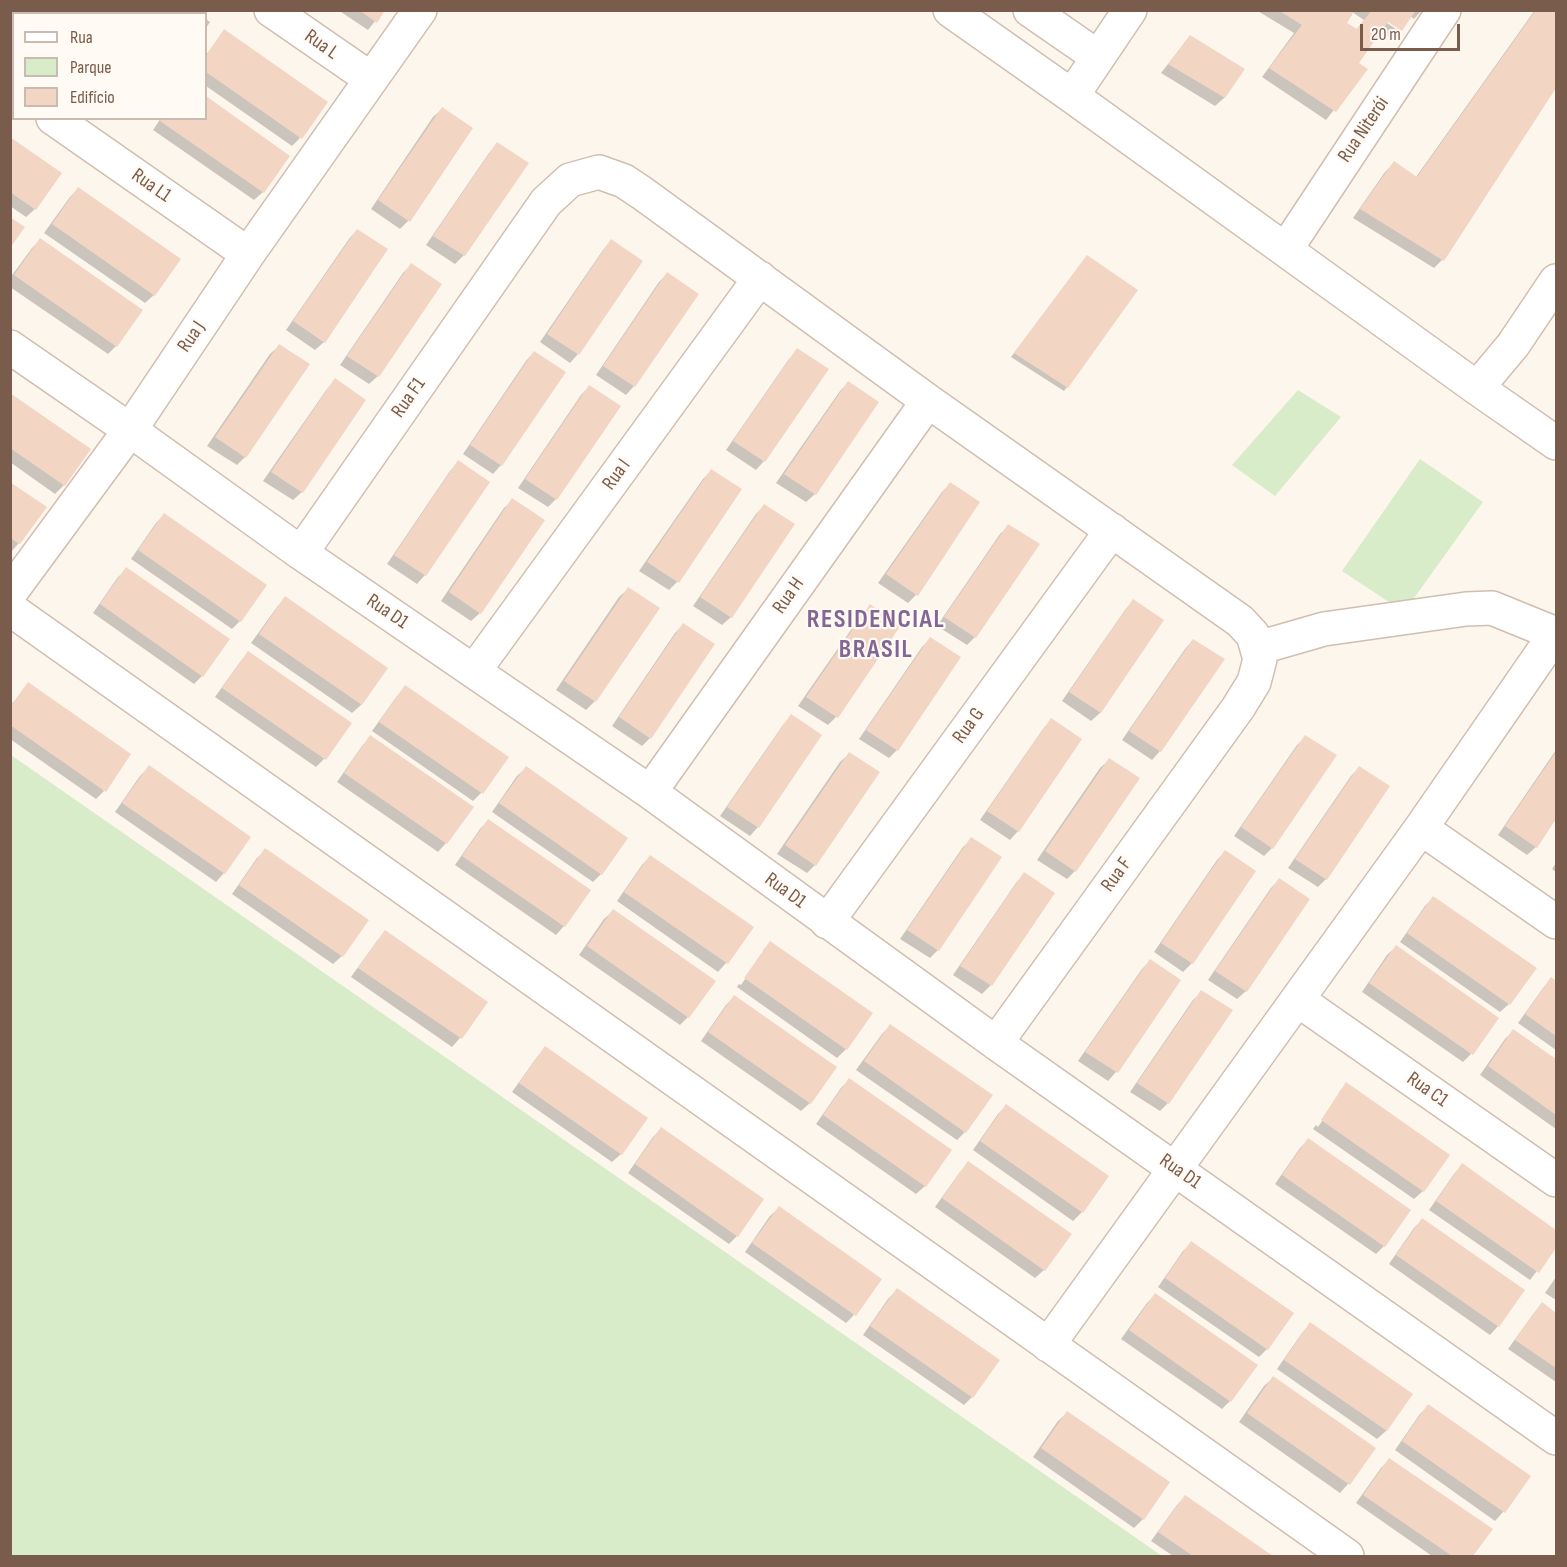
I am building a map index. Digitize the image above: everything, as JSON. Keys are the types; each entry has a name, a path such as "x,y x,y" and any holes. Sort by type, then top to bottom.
{"street":[{"name":"Rua L","path":"271,10 371,79"},
{"name":"Rua J","path":"10,592 130,430 248,254 420,10"},
{"path":"950,10 1557,443"},
{"path":"1030,10 1098,57"},
{"path":"1072,96 1130,10"},
{"name":"Rua Niterói","path":"1286,249 1443,10"},
{"name":"Rua L1","path":"56,120 248,254"},
{"name":"Rua F1","path":"301,554 546,202 570,180 599,172 624,181 928,401 1240,621 1253,635 1258,648"},
{"name":"Rua I","path":"474,672 760,278"},
{"path":"1477,388 1513,345 1557,280"},
{"name":"Rua D1","path":"10,346 301,554 650,792 996,1043 1557,1438"},
{"name":"Rua H","path":"650,792 928,401"},
{"name":"Rua G","path":"827,922 1112,530"},
{"path":"1048,1345 1421,828 1556,633 1492,608 1467,609 1324,628 1258,648"},
{"path":"10,609 1347,1557"},
{"name":"Rua F","path":"996,1043 1238,708 1259,669 1258,648"},
{"path":"1421,828 1557,922"},
{"name":"Rua C1","path":"1298,1000 1557,1180"}],"green space":[{"path":"1298,390 1341,417 1275,496 1232,465"},
{"path":"1420,459 1483,502 1404,612 1342,571"},
{"path":"11,755 1162,1556 11,1556"}],"building":[{"path":"10,10 44,10 43,12 12,12 12,19"},
{"path":"116,10 196,10 198,12 118,12"},
{"path":"359,10 385,10 377,23"},
{"path":"1278,10 1355,10 1347,23 1357,29 1372,10 1416,10 1402,31 1388,22 1359,63 1368,69 1336,112 1269,68 1302,25"},
{"path":"1536,10 1556,10 1556,88 1444,261 1360,209 1394,161 1417,177"},
{"path":"224,29 328,102 302,139 207,73 207,54"},
{"path":"1190,35 1245,69 1225,98 1168,64"},
{"path":"207,97 290,156 264,193 160,121 207,120"},
{"path":"442,107 473,128 410,222 378,200"},
{"path":"10,137 62,173 36,210 10,192"},
{"path":"497,142 529,163 465,256 433,236"},
{"path":"78,187 181,259 155,296 52,224"},
{"path":"10,217 25,227 10,248"},
{"path":"357,229 388,249 325,343 293,321"},
{"path":"40,238 143,310 117,347 14,275"},
{"path":"611,239 643,261 579,355 547,334"},
{"path":"1087,255 1138,290 1068,388 1014,353"},
{"path":"411,263 442,284 379,377 347,356"},
{"path":"667,272 699,294 635,387 603,366"},
{"path":"279,344 310,364 246,458 215,437"},
{"path":"797,348 829,369 765,462 733,441"},
{"path":"534,351 566,372 502,466 470,445"},
{"path":"335,378 366,400 303,493 271,472"},
{"path":"848,381 879,402 816,495 784,474"},
{"path":"589,385 621,406 557,500 525,479"},
{"path":"10,393 91,449 65,486 10,448"},
{"path":"458,460 490,482 426,576 394,555"},
{"path":"711,469 742,489 679,583 647,562"},
{"path":"10,482 47,507 20,544 10,538"},
{"path":"950,482 980,502 918,596 886,574"},
{"path":"512,498 545,520 481,614 449,592"},
{"path":"764,504 795,524 732,618 700,597"},
{"path":"164,513 267,585 241,622 138,550"},
{"path":"1008,524 1040,544 976,638 944,617"},
{"path":"126,567 230,639 203,677 100,604"},
{"path":"628,587 660,608 596,702 564,681"},
{"path":"285,596 388,668 362,705 259,634"},
{"path":"1133,599 1164,620 1101,713 1069,692"},
{"path":"870,604 901,625 838,718 806,697"},
{"path":"683,623 715,644 651,739 619,717"},
{"path":"930,637 961,657 898,751 866,730"},
{"path":"1193,639 1225,659 1161,752 1129,731"},
{"path":"248,651 352,723 326,760 222,688"},
{"path":"28,682 131,754 106,792 10,725 10,707"},
{"path":"405,685 509,757 483,794 379,722"},
{"path":"791,714 822,735 759,828 727,807"},
{"path":"1051,718 1082,739 1019,832 987,811"},
{"path":"370,735 474,807 447,844 344,773"},
{"path":"1305,735 1337,755 1273,849 1241,827"},
{"path":"849,752 880,772 816,866 785,845"},
{"path":"1556,752 1556,819 1537,848 1505,826"},
{"path":"1109,758 1140,778 1076,872 1045,851"},
{"path":"149,765 251,837 225,874 122,803"},
{"path":"526,766 628,838 602,875 499,803"},
{"path":"1359,766 1390,786 1327,880 1295,859"},
{"path":"488,819 591,890 565,927 462,856"},
{"path":"971,837 1002,857 939,951 907,930"},
{"path":"265,848 369,920 343,957 239,885"},
{"path":"1225,850 1256,871 1193,964 1161,943"},
{"path":"650,855 754,927 728,964 624,892"},
{"path":"1024,872 1055,893 992,986 960,966"},
{"path":"1279,878 1310,899 1247,992 1215,971"},
{"path":"1433,896 1537,968 1510,1005 1407,933"},
{"path":"613,909 716,981 689,1018 587,946"},
{"path":"385,930 488,1002 462,1039 358,968"},
{"path":"770,941 873,1013 847,1050 744,978"},
{"path":"1396,945 1499,1018 1473,1055 1369,983"},
{"path":"1150,959 1181,980 1118,1073 1085,1052"},
{"path":"1551,977 1556,981 1556,1036 1525,1014"},
{"path":"1201,990 1233,1010 1169,1104 1137,1083"},
{"path":"734,995 837,1067 811,1104 708,1032"},
{"path":"890,1024 993,1095 966,1133 864,1061"},
{"path":"1513,1029 1556,1059 1556,1115 1488,1066"},
{"path":"545,1046 648,1118 622,1155 519,1083"},
{"path":"849,1078 952,1150 926,1187 823,1115"},
{"path":"1346,1082 1450,1155 1424,1192 1321,1120"},
{"path":"1006,1104 1109,1176 1083,1213 980,1141"},
{"path":"661,1127 764,1199 738,1237 635,1164"},
{"path":"1308,1138 1411,1210 1385,1247 1282,1175"},
{"path":"968,1161 1072,1234 1045,1271 942,1198"},
{"path":"1462,1163 1556,1230 1556,1248 1539,1273 1436,1201"},
{"path":"779,1206 882,1279 856,1316 752,1243"},
{"path":"1422,1218 1525,1290 1499,1327 1396,1255"},
{"path":"1191,1241 1294,1313 1268,1350 1165,1278"},
{"path":"897,1288 1000,1360 973,1398 870,1326"},
{"path":"1155,1293 1258,1365 1231,1402 1129,1330"},
{"path":"1542,1302 1556,1313 1556,1368 1515,1340"},
{"path":"1310,1322 1413,1394 1387,1431 1284,1360"},
{"path":"1273,1376 1376,1448 1350,1485 1247,1413"},
{"path":"1428,1404 1531,1476 1505,1513 1402,1441"},
{"path":"1067,1411 1170,1482 1144,1520 1041,1448"},
{"path":"1389,1458 1493,1529 1473,1556 1452,1556 1363,1495"},
{"path":"1185,1495 1273,1556 1193,1556 1158,1532"}],"district":[{"name":"RESIDENCIAL BRASIL","path":"876,635"}]}
